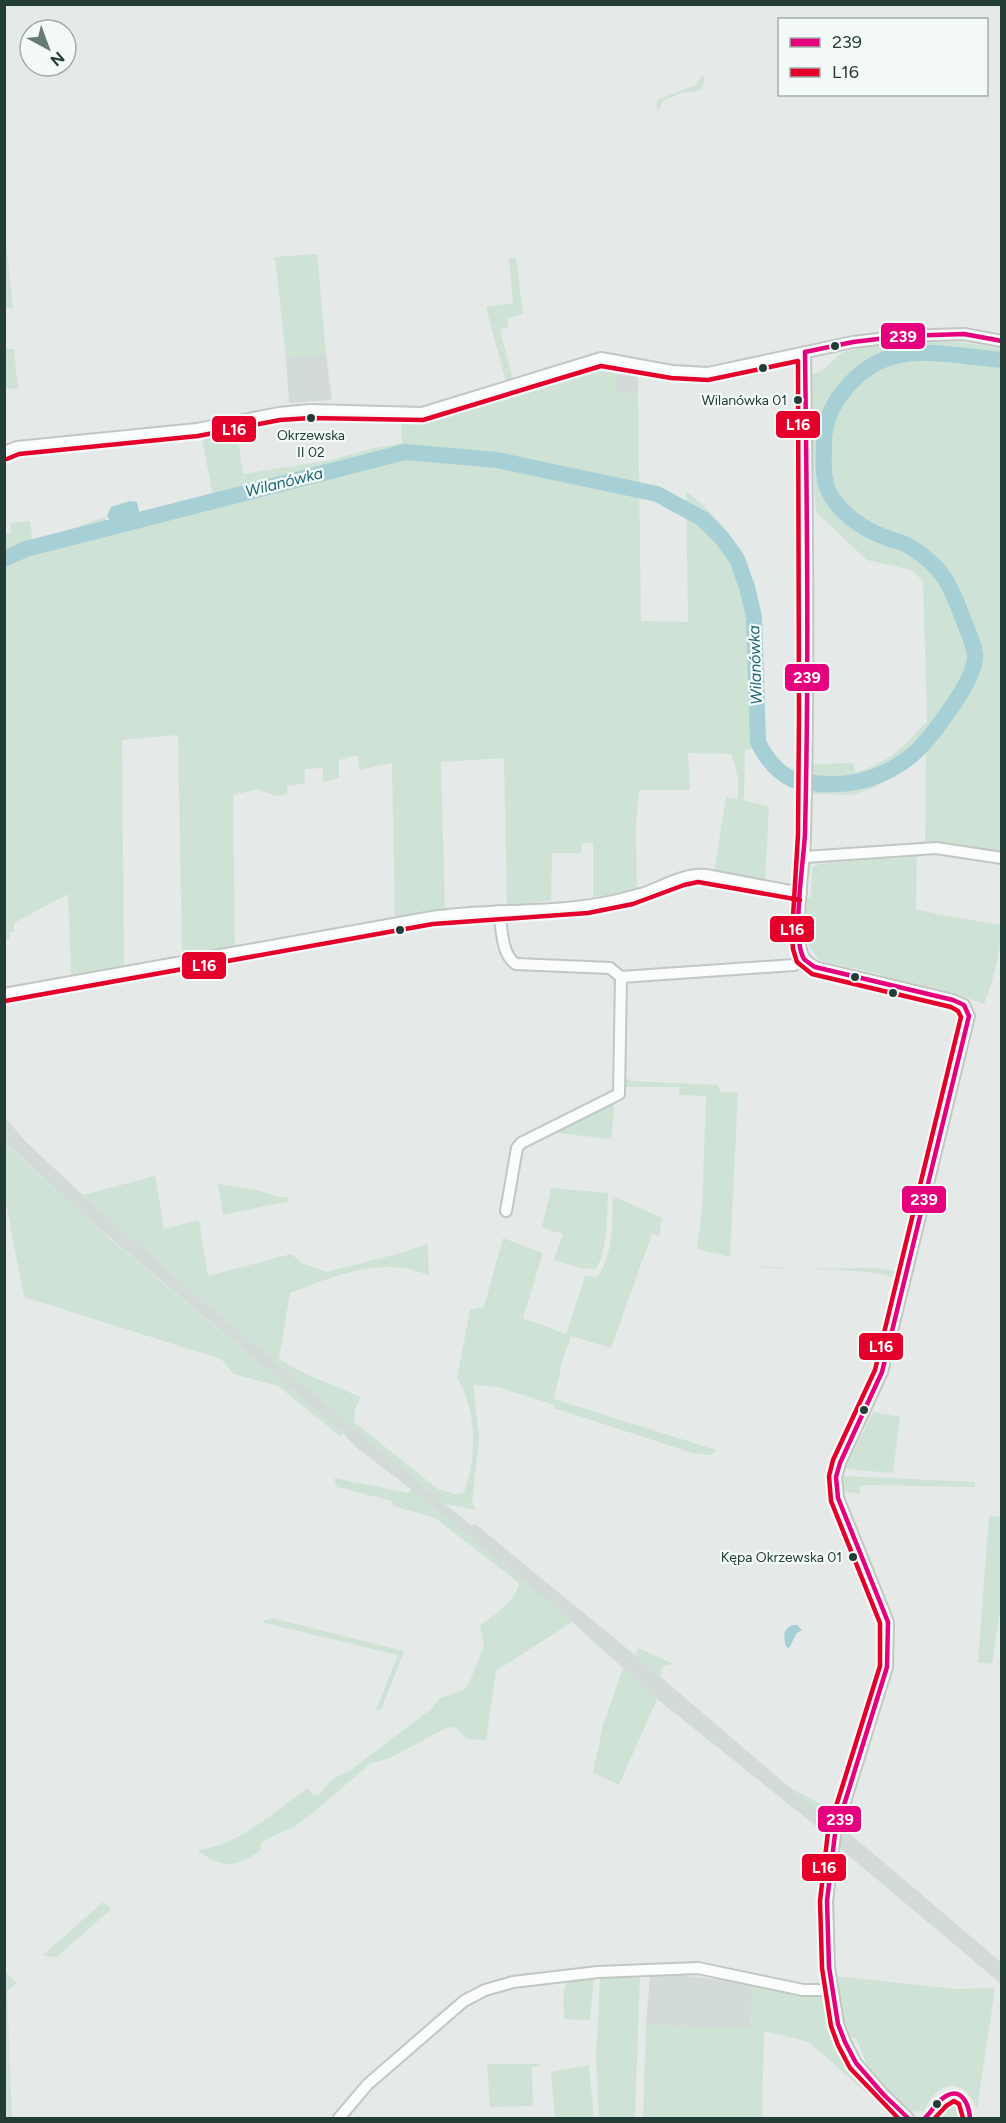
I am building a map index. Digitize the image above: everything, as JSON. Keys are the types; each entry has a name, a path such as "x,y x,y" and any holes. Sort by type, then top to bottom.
{"street":[{"path":"4,452 17,447 197,429 288,412 348,410 422,413 601,358 672,371 708,373 853,342 903,336 964,334 1002,341"},
{"path":"805,352 807,789 800,935 805,959 814,967 953,1000 964,1005 969,1016 884,1364 836,1477 836,1489 842,1509 888,1622 888,1641 887,1667 835,1834 827,1900 831,1990 838,2024 856,2062 908,2118"},
{"path":"805,857 936,848 1002,858"},
{"path":"4,994 399,922 462,913 569,908 608,903 692,875 701,874 801,893"},
{"path":"499,911 506,953 513,962 523,965 610,968 621,977 794,965 805,959"},
{"path":"506,1211 517,1148 521,1143 619,1094 621,977"},
{"path":"339,2118 368,2084 464,2001 494,1986 598,1972 690,1968 803,1990 831,1990"}],"shaded area":[{"path":"326,354 332,400 289,403 286,358"},
{"path":"616,367 638,371 638,393 616,392"},
{"path":"4,1116 25,1141 83,1195 208,1305 445,1504 472,1526 474,1523 635,1655 831,1823 826,1834 657,1699 572,1622 411,1489 357,1448 343,1433 72,1206 5,1142"},
{"path":"843,1828 1001,1962 1001,1987 999,1982 836,1845"},
{"path":"671,1974 753,1984 750,2029 646,2025 650,1976 660,1977"}],"green space":[{"path":"702,76 705,77 702,88 664,100 657,111 659,99 696,85"},
{"path":"5,235 13,308 5,308"},
{"path":"317,254 326,354 286,358 275,257"},
{"path":"509,258 516,258 523,314 507,318 509,327 500,329 513,380 506,382 486,307 513,303"},
{"path":"905,341 960,342 1001,348 1001,854 925,843 926,749 890,778 869,789 846,795 813,794 812,764 854,763 855,773 895,753 927,721 923,581 911,570 867,560 816,512 810,422 812,418 811,374 820,372 843,352 871,345"},
{"path":"5,349 14,349 18,389 5,388"},
{"path":"594,365 616,367 616,392 638,393 641,621 688,622 686,491 725,529 733,540 750,578 753,590 766,743 771,754 780,764 789,769 800,767 801,789 775,772 765,761 758,748 745,750 744,801 769,806 765,883 714,872 726,797 737,799 736,771 731,754 688,753 690,790 639,790 636,825 637,891 593,897 593,843 582,843 581,853 552,853 551,900 507,906 504,758 441,762 445,909 395,918 392,763 359,770 358,755 339,760 339,778 323,782 323,768 305,769 305,783 287,786 287,794 275,796 258,789 233,795 235,947 182,955 178,735 122,740 124,966 71,976 68,894 14,923 14,932 9,933 10,938 5,939 4,535 12,532 10,523 30,521 33,542 105,517 107,524 213,496 201,433 236,426 243,474 331,460 402,443 401,420 417,420"},
{"path":"917,852 916,910 1001,925 996,965 984,1004 947,991 819,960 809,946 806,898 811,897 812,868 819,864 889,857 893,859 895,854"},
{"path":"624,1077 631,1081 718,1085 720,1092 738,1092 730,1257 697,1249 702,1210 706,1096 679,1095 679,1087 624,1087"},
{"path":"615,1099 611,1139 548,1132"},
{"path":"4,1142 109,1238 343,1433 341,1437 278,1386 234,1374 221,1359 24,1297 5,1198"},
{"path":"155,1176 164,1229 199,1220 208,1276 291,1254 302,1263 327,1272 428,1244 429,1276 395,1267 377,1267 323,1280 290,1293 279,1359 306,1374 360,1397 355,1410 354,1422 438,1489 455,1494 464,1492 473,1449 468,1404 457,1378 470,1310 484,1307 503,1238 543,1253 523,1318 566,1334 585,1276 596,1277 606,1260 611,1239 613,1196 662,1218 659,1236 652,1234 611,1348 571,1336 562,1362 554,1399 716,1450 711,1455 693,1453 554,1408 554,1405 499,1387 473,1385 479,1437 472,1503 476,1510 445,1504 208,1305 83,1195"},
{"path":"218,1184 253,1189 278,1197 288,1197 290,1201 223,1215"},
{"path":"551,1188 608,1193 605,1244 595,1269 581,1268 554,1260 563,1234 542,1228"},
{"path":"874,1268 900,1272 899,1279 865,1272 794,1269"},
{"path":"873,1412 900,1417 893,1473 845,1469"},
{"path":"844,1476 975,1482 975,1487 861,1485 859,1494 843,1491 840,1487"},
{"path":"334,1478 408,1493 411,1489 572,1622 496,1671 486,1741 466,1738 455,1727 446,1728 388,1759 371,1763 295,1826 261,1842 261,1850 252,1856 229,1864 214,1861 197,1850 213,1847 241,1835 306,1789 310,1790 312,1795 320,1794 331,1780 351,1770 431,1709 440,1698 464,1690 470,1681 484,1645 480,1626 509,1602 517,1590 519,1583 435,1518 393,1506 392,1501 337,1487"},
{"path":"989,1516 1002,1517 1001,1605 992,1664 978,1662"},
{"path":"272,1618 404,1651 381,1710 376,1710 398,1655 261,1622"},
{"path":"639,1648 673,1664 663,1666 660,1676 635,1655"},
{"path":"623,1668 657,1699 619,1785 593,1773 603,1725"},
{"path":"787,1786 834,1811 831,1823"},
{"path":"103,1902 111,1909 58,1956 43,1955"},
{"path":"5,1972 17,1983 7,1991 12,2118 5,2118"},
{"path":"640,1973 635,2118 599,2118 596,2058 600,1977"},
{"path":"835,1976 956,1989 995,1988 977,2109 965,2091 951,2086 936,2093 924,2111 908,2112 868,2067 856,2038 848,2038 838,2004"},
{"path":"594,1977 590,2020 564,2019 564,1994 568,1980"},
{"path":"753,1984 821,1996 827,2003 831,2023 862,2080 902,2118 895,2118 809,2042 764,2031 762,2118 643,2118 646,2025 750,2029"},
{"path":"487,2064 540,2064 538,2067 532,2067 533,2106 490,2107"},
{"path":"589,2065 594,2118 555,2118 551,2072"},
{"path":"953,2099 963,2106 965,2118 937,2118 942,2106"}],"water":[{"path":"130,501 137,502 139,512 110,520 107,516 111,507"},
{"path":"792,1625 797,1625 802,1630 797,1633 789,1648 786,1647 784,1634"}],"waterway":[{"name":"Wilanówka","path":"4,559 26,549 405,452 497,460 657,494 703,519 722,538 737,559 754,617 758,742 765,755 786,776 799,782 850,783 874,777 914,754 936,729 966,685 972,672 975,654 953,595 938,569 909,546 879,535 857,523 844,512 829,493 824,472 824,435 827,422 839,397 859,374 877,363 896,356 936,353 1002,360"}],"transit line":[{"name":"239","path":"805,352 853,342 903,336 964,334 1002,341"},
{"name":"239","path":"805,352 807,712 805,833 798,917 800,948 804,959 815,967 953,1000 964,1005 969,1016 882,1372 840,1463 836,1477 838,1498 888,1622 887,1667 835,1834 827,1901 829,1967 838,2024 845,2042 856,2063 908,2118"},
{"name":"L16","path":"7,459 19,454 198,436 280,420 310,418 423,420 601,366 671,378 708,380 798,361 798,835 793,949 797,962 812,974 951,1007 958,1011 961,1017 875,1370 833,1460 829,1476 831,1501 880,1623 880,1666 828,1832 820,1901 822,1968 831,2026 838,2045 850,2068 898,2118"},
{"name":"L16","path":"5,1001 433,924 588,913 633,904 698,882 800,900"},
{"name":"239","path":"925,2118 937,2103 952,2094 964,2099 970,2118"},
{"name":"L16","path":"935,2118 954,2101 959,2104 963,2118"}],"place":[{"name":"Wilanówka 01","path":"798,400"},
{"name":"Okrzewska II 02","path":"311,418"},
{"name":"Kępa Okrzewska 01","path":"853,1557"}]}
